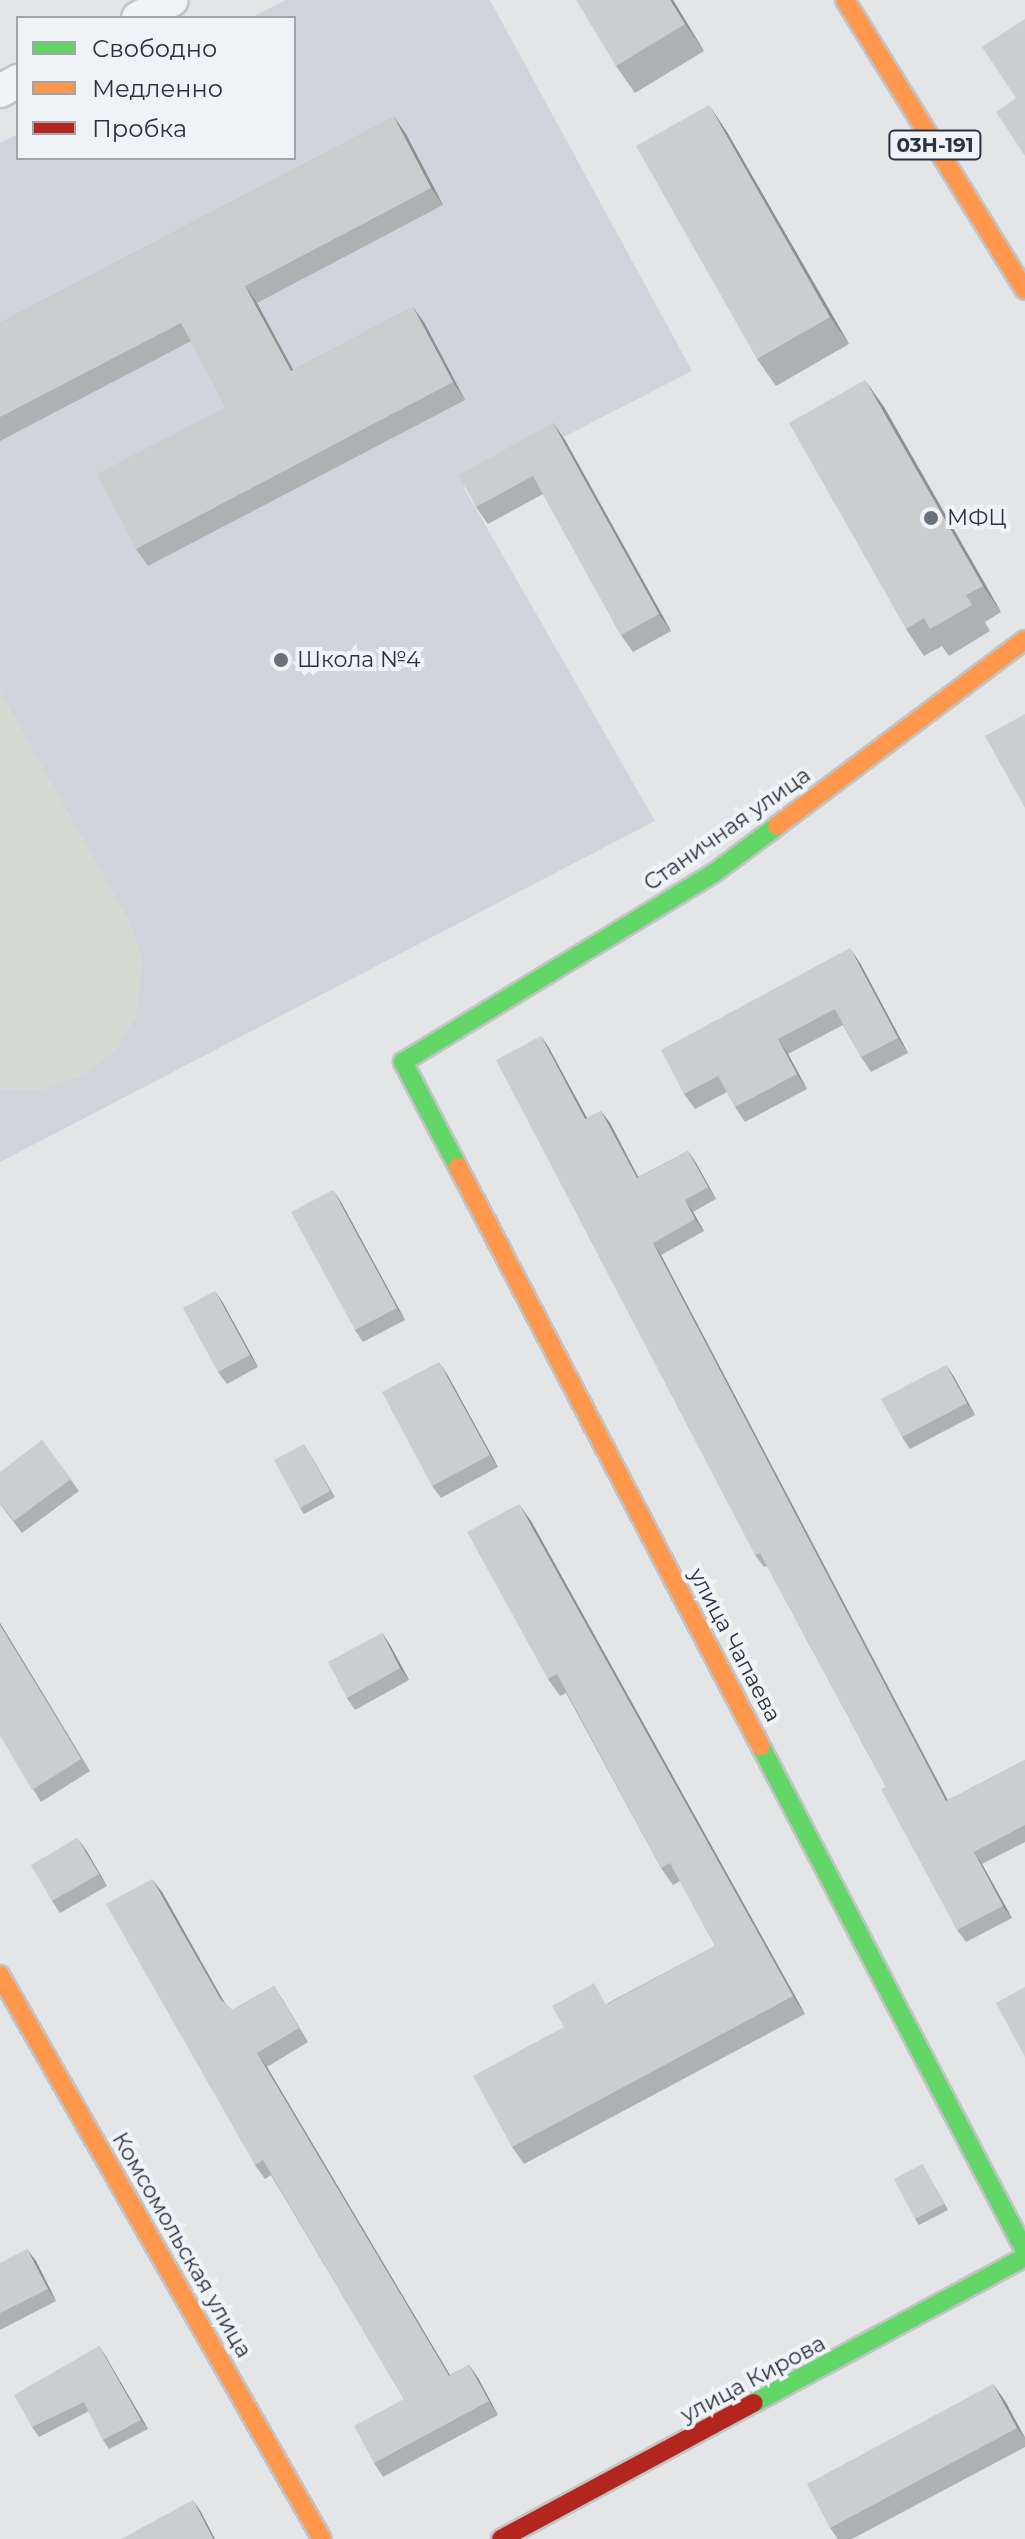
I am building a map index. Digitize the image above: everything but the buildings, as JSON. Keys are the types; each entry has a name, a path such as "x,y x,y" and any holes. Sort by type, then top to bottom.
{"street":[{"path":"142,16 172,0"},
{"name":"03Н-191","path":"845,0 1025,290"},
{"name":"Станичная улица","path":"403,1062 714,873 1025,640"},
{"name":"улица Чапаева","path":"403,1062 1025,2251"},
{"name":"Комсомольская улица","path":"0,1975 322,2539"},
{"name":"улица Кирова","path":"501,2539 1025,2257"}],"shaded area":[{"name":"Школа №4","path":"286,0 490,0 692,371 464,488 655,821 0,1162 0,143 16,135 16,160 296,160 296,16 254,16"},
{"path":"0,691 131,924 143,960 136,1017 116,1050 86,1074 40,1091 0,1089"}],"traffic: fast":[{"path":"458,1167 403,1062 714,873 777,826"},
{"path":"761,1747 1025,2251"},
{"path":"754,2403 1025,2257"}],"traffic: slow":[{"path":"845,0 1025,290"},
{"path":"777,826 1025,640"},
{"path":"458,1167 761,1747"},
{"path":"0,1975 322,2539"}],"traffic: jam":[{"path":"501,2539 754,2403"}],"place":[{"name":"МФЦ","path":"931,518"},
{"name":"Школа №4","path":"281,660"}]}
